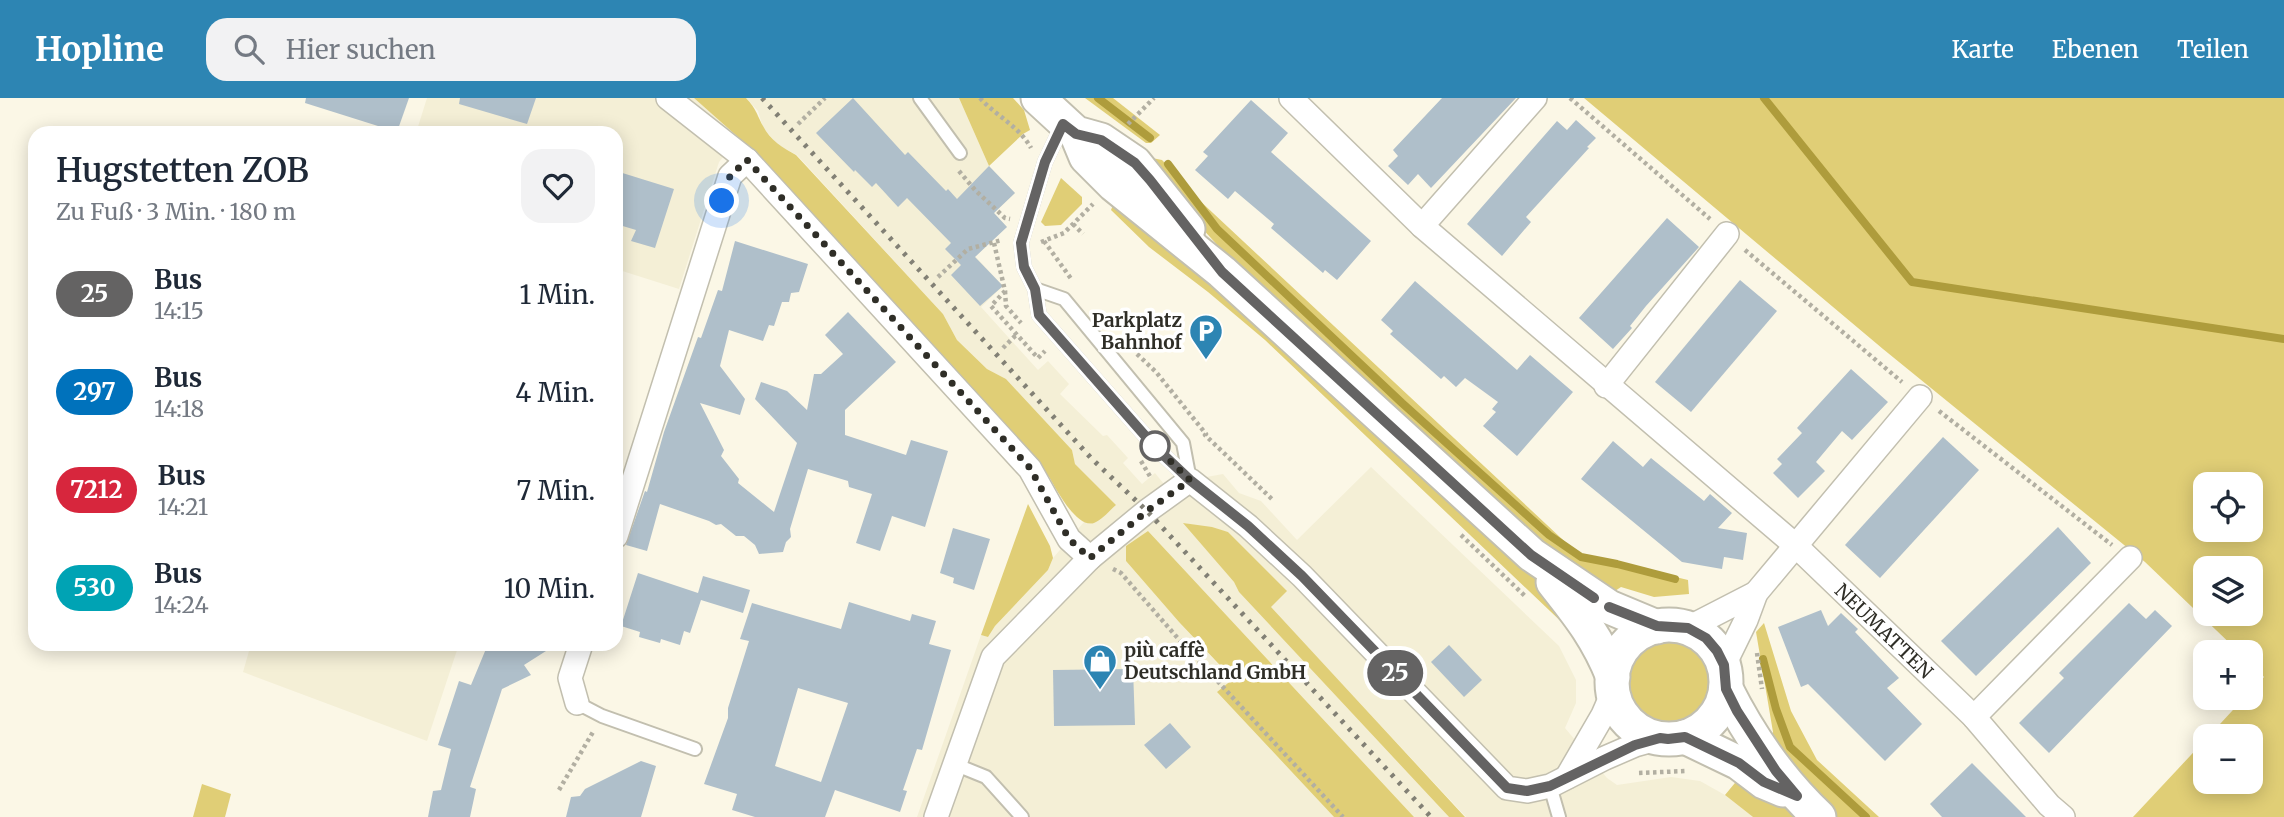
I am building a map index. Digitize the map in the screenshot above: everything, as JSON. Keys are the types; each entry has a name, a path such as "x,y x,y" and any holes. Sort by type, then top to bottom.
{"main road":[{"path":"1038,98 1070,129 1101,140 1135,163 1222,272 1531,555 1590,628 1602,651 1618,707 1631,724 1648,735 1672,737 1695,733 1709,723 1721,706 1725,677"},
{"path":"1531,555 1609,607 1706,638 1717,651 1725,677 1756,742 1776,771 1808,807"},
{"path":"1613,684 1617,660 1625,646 1638,635 1673,627"},
{"path":"1672,737 1739,763 1764,782 1808,807"}],"street":[{"path":"668,98 747,160 1030,468 1069,539 1090,558"},
{"name":"NEUMATTEN","path":"1291,98 1422,226 1795,545 1974,717 2049,805 2063,817"},
{"path":"1422,226 1535,98"},
{"path":"623,514 730,176 747,160"},
{"path":"1606,386 1727,234"},
{"path":"1725,677 1756,593 1920,397"},
{"path":"936,817 993,657 1090,558 1190,480 1248,526 1302,576 1507,788 1527,791 1559,781 1635,745 1672,737"},
{"path":"1974,717 2130,558"},
{"path":"1673,627 1756,593"},
{"path":"577,703 570,678 579,651"},
{"path":"1559,781 1603,715 1613,684"}],"lane":[{"path":"920,98 960,153"},
{"path":"1070,129 1045,162 1021,243 1024,267 1035,289 1039,315 1155,447 1190,480"},
{"path":"1035,289 1064,299 1183,443 1190,480"},
{"path":"577,703 602,716 695,749"},
{"path":"954,764 986,777 1022,817"},
{"path":"1559,781 1559,817"}],"path":[{"path":"798,124 825,98"},
{"path":"980,98 1023,134"},
{"path":"1134,118 1154,98"},
{"path":"1570,98 1920,397 2130,558"},
{"path":"960,153 959,172 975,190 1005,218 1048,239"},
{"path":"1038,244 1064,233 1096,202"},
{"path":"1073,223 1083,233"},
{"path":"938,277 967,248 1006,239"},
{"path":"994,243 1005,291 991,306 1038,358 1045,351"},
{"path":"1003,348 1017,334"},
{"path":"1456,530 1532,603"},
{"path":"1090,558 1121,573 1343,817"},
{"path":"559,790 602,716"},
{"path":"1605,758 1620,775 1694,772"}],"shaded area":[{"path":"427,98 694,98 739,138 719,162 679,289 623,271 623,126 418,126"},
{"path":"694,98 746,98 769,135 796,155 943,314 957,340 987,369 1006,379 1072,450 1075,464 1116,505 1094,523 1087,523 1074,514 1049,477 830,234 739,138"},
{"path":"746,98 959,98 989,166 1015,193 994,213 1007,227 973,254 1003,286 981,307 1038,370 1048,361 1069,384 1060,394 1103,436 1107,435 1128,458 1123,463 1142,484 1155,473 1172,494 1190,480 1223,474 1239,493 1261,501 1297,540 1371,467 1559,646 1576,680 1576,703 1565,728 1607,778 1617,785 1671,777 1700,781 1725,795 1753,817 1466,817 1270,607 1286,590 1228,532 1184,523 1234,582 1239,592 1449,817 1414,817 1148,531 1126,561 1233,680 1218,693 1334,817 917,817 981,635 988,637 995,626 1048,570 1053,558 1084,522 1091,524 1116,505 1075,464 1072,450 1006,379 987,369 957,340 943,314 797,155 779,146 763,128 758,111"},
{"path":"959,98 1013,98 1024,110 1030,130 989,166"},
{"path":"1085,98 1113,98 1160,135 1151,143 1146,143"},
{"path":"1584,98 2284,98 2284,817 2133,817 2193,753 2193,794 2263,794 2263,724 2220,724 2233,710 2263,710 2263,640 2226,640 2212,626 2263,626 2263,556 2193,556 2193,608 2145,562 1883,349"},
{"path":"1152,158 1162,160 1167,165 1169,163 1198,199 1577,553 1688,580 1689,594 1654,597 1621,587 1609,595 1545,551 1249,278 1184,206"},
{"path":"1061,178 1082,197 1082,204 1061,225 1045,226 1041,222"},
{"path":"1117,195 1538,580 1571,631 1265,340 1149,247 1111,210"},
{"path":"1028,504 1050,546 1053,558 1048,570 995,626 988,637 981,635"},
{"path":"1183,523 1228,532 1287,591 1271,607 1465,817 1449,817 1239,592 1234,582"},
{"path":"1148,531 1414,817 1334,817 1217,692 1233,679 1126,561 1126,546"},
{"path":"1764,623 1791,711 1817,760 1879,817 1753,817 1725,795 1768,743 1773,732 1756,632"},
{"path":"1671,638 1688,642 1702,651 1711,665 1715,682 1711,699 1702,713 1688,722 1671,726 1654,722 1640,713 1631,699 1627,682 1631,665 1640,651 1654,642"},
{"path":"249,651 457,651 427,741 243,672"},
{"path":"202,784 231,794 225,817 193,817"}],"building":[{"path":"306,98 409,98 399,126 378,126 305,103"},
{"path":"460,98 536,98 527,124 459,104"},
{"path":"853,98 905,155 908,152 957,199 989,166 1015,193 994,213 1007,227 975,257 1003,286 980,306 951,275 961,265 945,249 951,243 907,198 898,207 876,183 872,187 855,170 854,172 816,133"},
{"path":"1442,98 1516,98 1431,188 1418,174 1408,185 1388,166 1398,156 1393,150"},
{"path":"1251,100 1288,133 1271,152 1371,241 1337,280 1325,270 1323,273 1271,228 1274,224 1235,191 1228,199 1195,170 1208,156 1203,152"},
{"path":"1576,120 1596,138 1526,217 1531,222 1502,256 1467,224 1557,121 1567,130"},
{"path":"623,173 674,189 655,248 631,241 636,230 623,226"},
{"path":"1667,218 1699,247 1646,306 1630,326 1632,328 1613,349 1579,318"},
{"path":"735,241 808,264 799,292 791,293 789,302 782,302 774,326 769,325 763,341 729,330 720,366 745,399 740,415 700,403 724,450 721,456 739,479 738,483 774,512 797,443 755,399 761,382 787,391 807,410 814,374 821,374 843,354 825,335 848,312 896,362 845,410 845,435 906,455 911,440 948,451 925,527 892,516 880,551 856,543 872,494 849,487 848,481 808,469 790,529 791,537 783,552 759,554 755,545 744,536 736,536 721,524 716,525 660,504 647,551 626,545 645,491 647,492 664,432 698,337 701,338 718,290 722,291"},
{"path":"1740,280 1777,311 1691,412 1655,382"},
{"path":"1415,281 1517,370 1530,355 1573,392 1517,456 1483,426 1496,412 1492,409 1498,402 1465,378 1456,387 1444,376 1441,379 1390,334 1393,331 1381,320"},
{"path":"1851,369 1888,402 1852,440 1842,431 1816,462 1825,471 1798,498 1773,473 1782,464 1777,459 1802,433 1797,428"},
{"path":"1943,437 1979,470 1880,578 1845,545"},
{"path":"1613,441 1643,467 1651,458 1704,501 1710,494 1732,513 1718,528 1747,533 1743,560 1724,557 1722,569 1682,562 1581,479"},
{"path":"2058,527 2091,563 1976,676 1941,641"},
{"path":"953,528 990,539 974,590 953,583 954,578 940,573"},
{"path":"638,573 698,593 703,576 750,590 743,613 701,600 690,633 684,631 680,645 661,639 660,643 639,637 640,632 623,627"},
{"path":"849,602 910,621 912,614 936,621 929,644 951,650 922,750 917,749 903,790 907,791 900,812 835,790 825,817 755,817 732,810 737,794 704,784 728,718 728,708 749,641 740,639 752,603 841,629","holes":["798,688 848,703 821,782 775,766"]},
{"path":"2129,603 2146,619 2155,610 2172,626 2049,753 2019,723 2064,678 2059,673"},
{"path":"1821,610 1828,626 1841,613 1858,629 1855,632 1899,678 1887,688 1922,724 1885,761 1808,684 1801,687 1778,627"},
{"path":"1449,645 1482,680 1464,697 1431,662"},
{"path":"485,651 546,651 524,665 531,675 502,689 470,787 476,789 470,817 428,817 433,791 441,790 451,749 438,745 459,681 471,685"},
{"path":"1133,669 1135,725 1054,726 1053,670"},
{"path":"1170,723 1191,747 1166,769 1144,745"},
{"path":"641,761 656,766 641,817 566,817 571,797 580,796 585,789"},
{"path":"1972,763 2026,817 1942,817 1930,804"}],"waterway":[{"path":"1098,98 1150,138"},
{"path":"1764,98 1912,282 2284,339"},
{"path":"1168,164 1217,229 1402,403 1549,535 1581,557 1675,579"},
{"path":"1763,659 1776,709 1790,747 1866,817"}],"railway":[{"path":"762,98 1092,459 1147,511 1431,817"}],"bus line":[{"name":"25","path":"1594,598 1531,555 1222,272 1135,163 1101,140 1076,134 1063,124 1045,162 1021,243 1024,267 1035,289 1039,315 1155,447 1302,576 1507,788 1527,791 1550,786 1635,745 1660,738 1685,737 1739,763 1764,782 1797,796 1776,771 1737,711 1726,689 1724,665 1706,638 1688,628 1657,626 1609,607"}],"place":[{"name":"Parkplatz Bahnhof","path":"1206,361"},
{"name":"più caffè Deutschland GmbH","path":"1100,691"}],"route":[{"path":"722,201 730,176 747,160 1030,468 1069,539 1090,558 1190,480 1155,446"}]}
